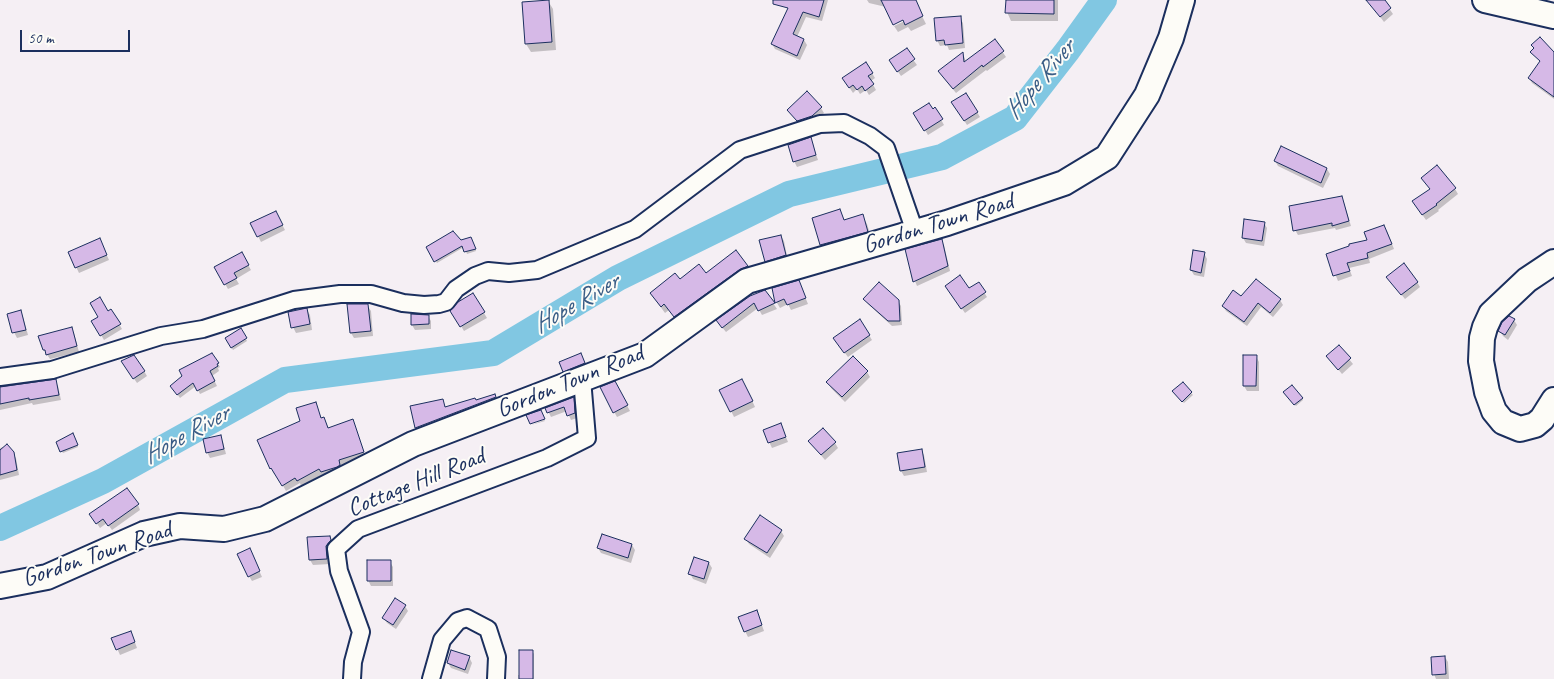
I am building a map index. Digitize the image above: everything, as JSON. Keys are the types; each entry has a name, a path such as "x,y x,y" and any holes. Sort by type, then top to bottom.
{"street":[{"name":"Gordon Town Road","path":"0,586 47,577 144,534 180,526 224,529 265,519 413,444 645,354 748,281 915,232 1064,183 1107,157 1147,95 1170,38 1182,0"},
{"path":"1485,0 1554,16"},
{"path":"0,377 52,370 161,336 202,329 294,300 340,294 370,294 403,303 424,305 446,302 456,289 475,276 488,271 510,273 538,270 635,230 740,150 820,124 844,124 870,136 886,148 915,232"},
{"path":"1554,262 1527,280 1491,314 1482,338 1481,361 1487,392 1494,412 1503,422 1520,428 1535,425 1542,419 1554,400"},
{"name":"Cottage Hill Road","path":"352,679 353,662 361,632 339,571 336,549 358,529 547,458 587,438 582,379"},
{"path":"430,679 442,640 458,622 467,618 488,630 496,657 496,679"}],"building":[{"path":"549,0 552,42 525,44 522,2"},
{"path":"773,0 824,0 819,17 803,12 793,34 804,39 797,56 771,44 788,8 773,4"},
{"path":"881,0 916,0 923,16 905,25 903,20 893,25"},
{"path":"1006,0 1054,0 1054,14 1005,13"},
{"path":"1366,0 1385,0 1391,8 1380,17"},
{"path":"961,16 963,43 945,45 944,40 936,41 934,18"},
{"path":"1540,37 1554,52 1554,97 1528,78 1540,61 1530,52 1534,48 1531,45"},
{"path":"995,39 1004,51 983,67 982,65 953,89 938,71 963,52 964,62"},
{"path":"907,48 915,59 897,72 889,60"},
{"path":"866,62 873,73 868,76 874,84 865,91 862,86 857,90 853,85 849,88 842,78"},
{"path":"807,91 822,107 812,116 797,121 787,110"},
{"path":"966,93 978,112 964,121 951,102"},
{"path":"929,103 933,109 935,107 943,119 924,131 913,113"},
{"path":"811,137 816,155 793,162 788,145"},
{"path":"1281,146 1327,168 1321,183 1274,161"},
{"path":"1437,165 1456,188 1422,215 1412,201 1430,189 1421,178"},
{"path":"1342,196 1349,221 1332,226 1332,223 1293,231 1289,206"},
{"path":"840,209 844,220 863,214 868,232 820,245 812,218"},
{"path":"276,211 283,225 257,237 250,223"},
{"path":"1244,219 1265,222 1262,241 1242,238"},
{"path":"1384,225 1392,244 1367,253 1368,258 1347,263 1350,271 1333,276 1326,254 1349,246 1349,244 1367,240 1364,232"},
{"path":"453,231 461,240 471,237 476,249 464,252 462,246 434,262 426,247"},
{"path":"781,235 786,255 765,262 759,240"},
{"path":"100,238 107,255 75,268 68,252"},
{"path":"942,239 948,266 913,282 905,249"},
{"path":"736,250 748,266 739,270 674,317 664,304 661,307 650,293 675,273 680,279 699,264 706,273"},
{"path":"1193,250 1205,252 1201,273 1190,270"},
{"path":"242,252 249,265 234,273 237,278 224,285 214,267"},
{"path":"1404,263 1418,282 1401,295 1386,277"},
{"path":"960,275 969,288 979,282 986,292 961,309 945,286"},
{"path":"1256,279 1281,299 1270,313 1258,303 1244,322 1222,306 1233,290 1241,296"},
{"path":"799,280 806,298 787,305 784,299 775,303 772,288"},
{"path":"879,282 899,300 900,321 888,321 863,299"},
{"path":"765,290 775,303 758,311 754,303 722,328 716,320 750,296"},
{"path":"473,293 485,312 460,327 450,311 458,302"},
{"path":"100,297 108,311 111,309 121,324 100,336 91,321 98,317 90,303"},
{"path":"347,304 368,304 371,331 350,333"},
{"path":"307,308 310,324 291,328 288,312"},
{"path":"21,310 26,330 12,333 7,314"},
{"path":"411,314 429,315 429,324 411,325"},
{"path":"1509,316 1515,319 1505,335 1498,331 1502,322"},
{"path":"860,319 870,335 844,353 833,338"},
{"path":"72,327 77,346 46,355 38,336"},
{"path":"241,328 247,338 231,348 225,338"},
{"path":"1339,345 1351,358 1338,370 1326,356"},
{"path":"212,353 219,363 217,364 218,366 210,371 215,381 197,391 193,383 177,395 170,386 182,376 179,370"},
{"path":"581,353 585,363 563,372 559,362"},
{"path":"134,355 145,371 133,379 121,361"},
{"path":"1243,355 1257,355 1256,386 1243,386"},
{"path":"853,356 868,371 842,397 826,382"},
{"path":"56,379 59,395 29,400 29,398 0,404 0,387"},
{"path":"742,379 753,401 730,412 719,390"},
{"path":"615,381 628,405 613,413 600,387"},
{"path":"1183,382 1192,392 1182,402 1172,391"},
{"path":"1292,385 1303,398 1294,405 1283,392"},
{"path":"495,394 496,397 415,428 410,406 443,399 445,407"},
{"path":"574,397 575,413 567,416 564,407 547,413 545,408"},
{"path":"316,402 321,418 324,417 328,428 353,419 364,452 339,460 340,465 337,467 321,472 319,469 297,481 295,478 282,486 270,469 257,440 300,421 296,408"},
{"path":"541,410 545,419 530,424 526,415"},
{"path":"781,423 786,437 768,443 763,430"},
{"path":"823,428 836,442 821,455 808,441"},
{"path":"73,433 78,445 60,452 56,442"},
{"path":"221,435 224,449 206,453 203,439"},
{"path":"7,444 14,452 17,470 0,475 0,450"},
{"path":"922,449 925,467 900,471 897,453"},
{"path":"127,488 139,504 108,526 103,519 96,524 89,514"},
{"path":"760,515 782,530 767,553 744,539"},
{"path":"602,534 632,544 628,558 597,548"},
{"path":"330,536 331,540 326,546 327,559 309,560 307,537"},
{"path":"250,548 260,571 248,577 237,554"},
{"path":"694,557 709,562 704,579 688,574"},
{"path":"367,560 391,560 391,581 367,581"},
{"path":"395,598 406,605 393,625 382,618"},
{"path":"757,610 762,625 744,632 738,617"},
{"path":"131,631 135,642 116,650 111,638"},
{"path":"451,650 470,656 465,670 447,663"},
{"path":"519,650 533,650 533,679 519,679"},
{"path":"1445,656 1446,674 1432,675 1431,657"}],"waterway":[{"name":"Hope River","path":"0,528 103,481 285,380 493,353 618,278 789,194 942,157 1015,118 1104,0"}]}
